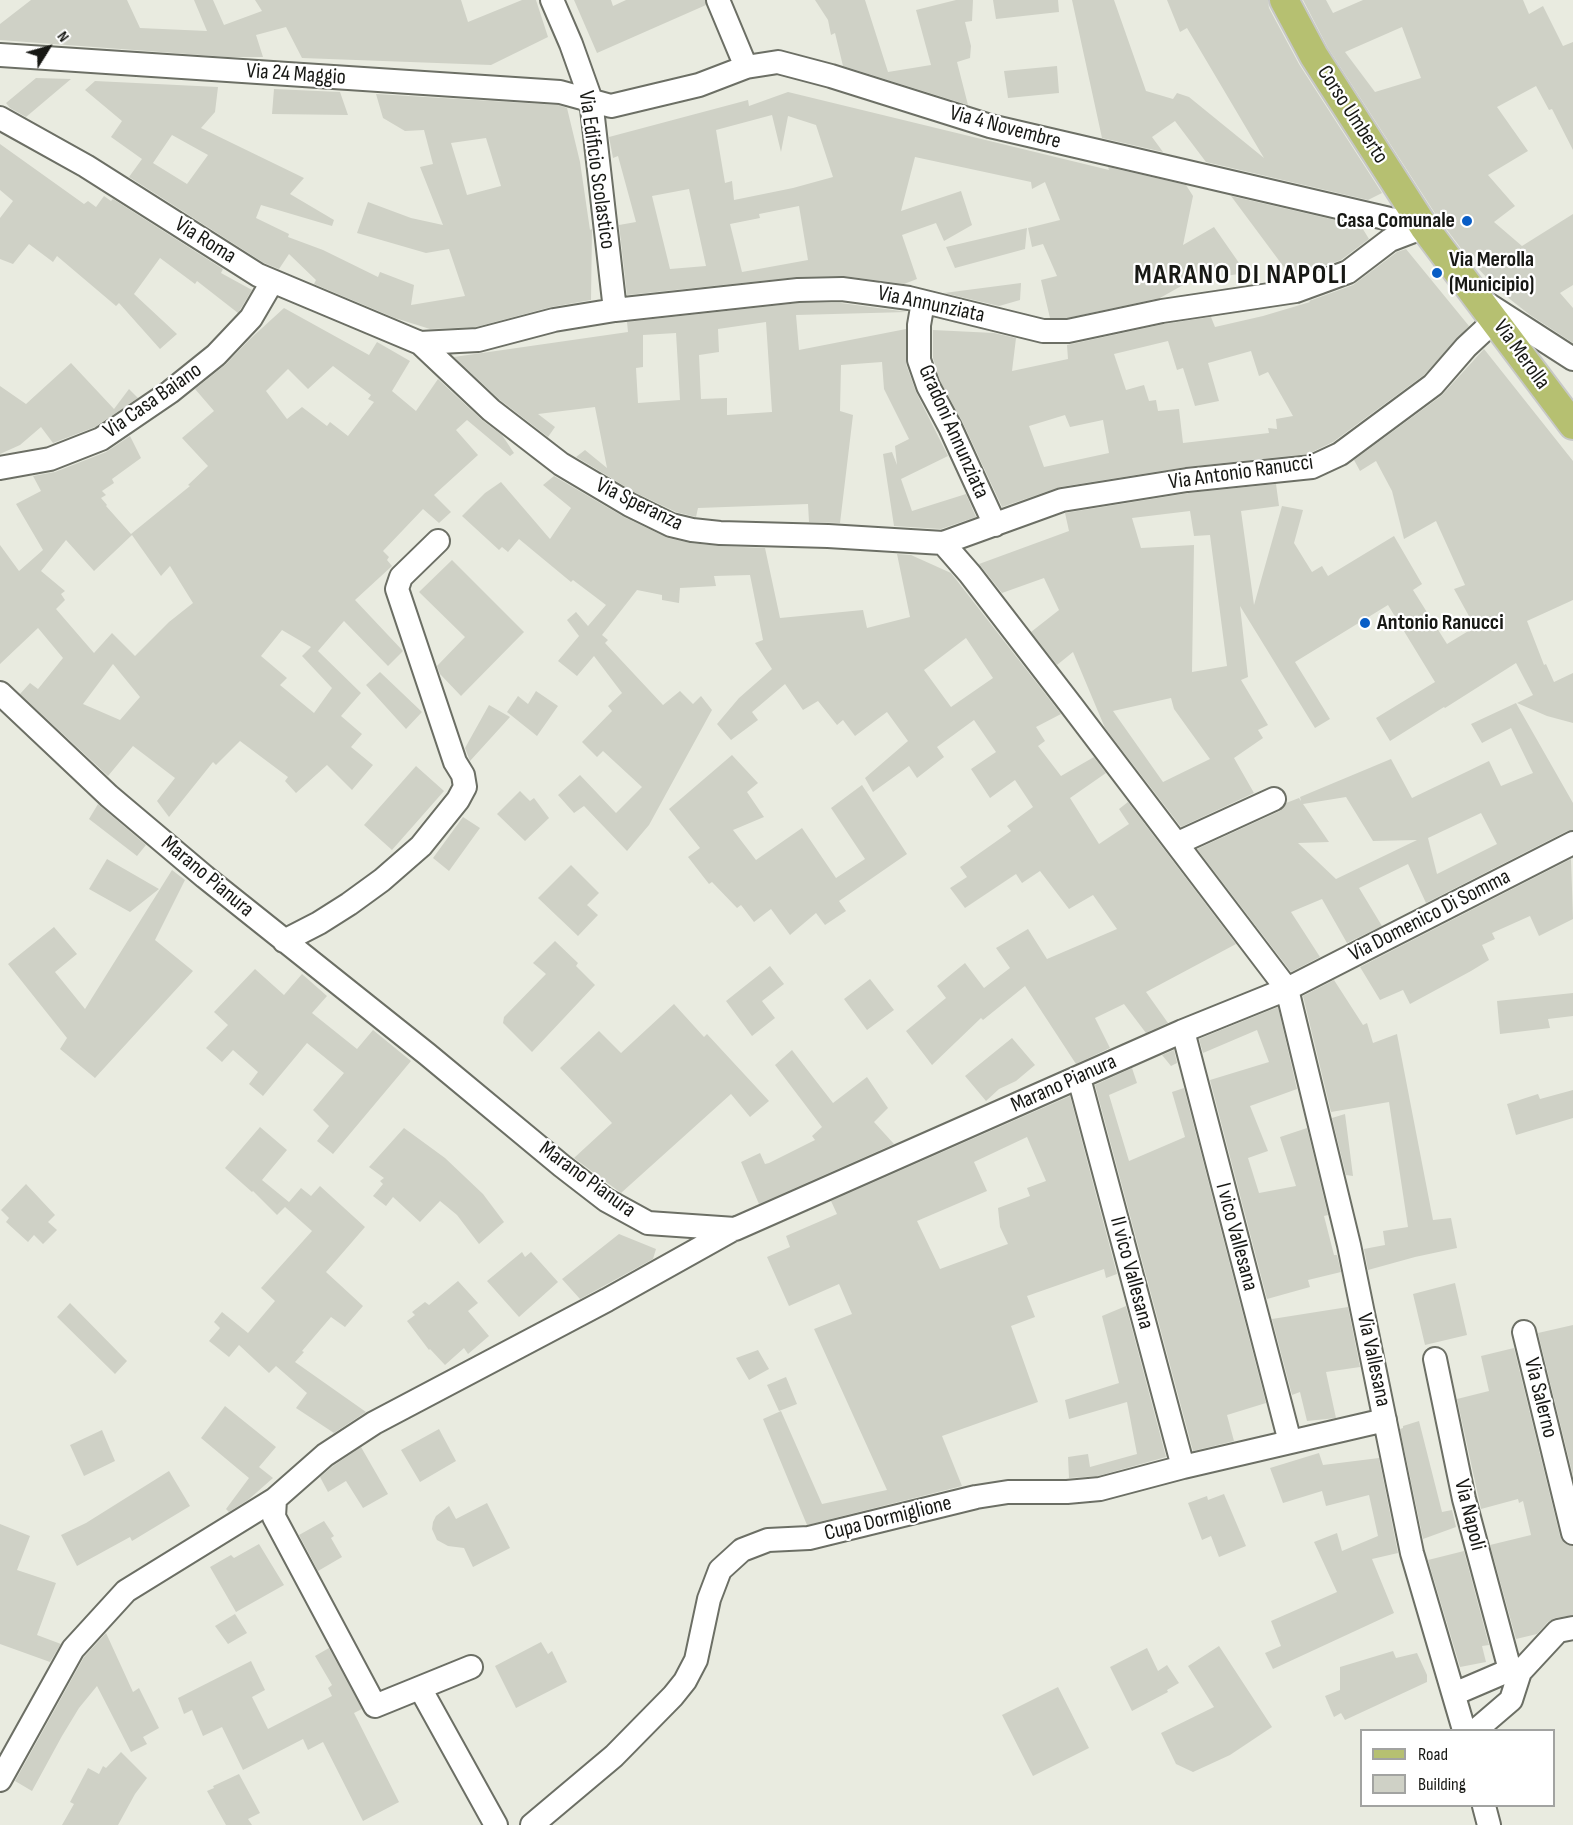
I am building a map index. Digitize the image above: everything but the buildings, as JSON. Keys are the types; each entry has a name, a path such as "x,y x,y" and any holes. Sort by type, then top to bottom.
{"main road":[{"name":"Corso Umberto","path":"1284,0 1314,56 1424,227"},
{"name":"Via Merolla","path":"1424,227 1488,309 1573,425"}],"street":[{"name":"Via Edificio Scolastico","path":"552,0 591,100 615,310"},
{"path":"718,0 746,67"},
{"name":"Via 24 Maggio","path":"0,55 560,92 591,100"},
{"name":"Via 4 Novembre","path":"591,100 611,106 699,85 746,67 778,62 831,76 990,126 1424,227"},
{"name":"Via Roma","path":"0,118 86,166 272,282 420,343"},
{"name":"Via Annunziata","path":"420,343 478,340 554,320 615,310 798,290 831,289 909,298 1043,331 1068,331 1162,311 1296,291 1348,272 1390,240 1424,227"},
{"name":"Via Casa Baiano","path":"0,468 50,459 101,439 170,392 216,355 251,318 272,282"},
{"name":"Gradoni Annunziata","path":"923,302 919,325 919,360 928,386 950,427 995,525"},
{"path":"1488,309 1573,359"},
{"name":"Via Antonio Ranucci","path":"943,543 1062,500 1187,480 1312,467 1340,454 1433,386 1466,347 1488,309"},
{"name":"Via Speranza","path":"420,343 491,410 561,464 630,505 671,525 720,533 881,538 943,543"},
{"path":"284,941 319,923 382,880 422,846 458,800 465,787 463,775 455,762 398,589 401,577 438,541"},
{"path":"943,543 970,574 1178,843 1287,989"},
{"name":"Marano Pianura","path":"0,693 110,796 284,941 428,1054 606,1200 648,1223 735,1229 1183,1031 1287,989"},
{"path":"1178,843 1274,799"},
{"name":"Via Domenico Di Somma","path":"1287,989 1573,843"},
{"name":"Via Vallesana","path":"1287,989 1349,1245 1412,1553 1463,1729"},
{"name":"I vico Vallesana","path":"1183,1031 1290,1442"},
{"name":"II vico Vallesana","path":"1079,1078 1183,1467"},
{"path":"0,1780 73,1649 126,1590 275,1499 325,1455 374,1424 735,1229"},
{"name":"Via Salerno","path":"1524,1332 1573,1533"},
{"name":"Via Napoli","path":"1435,1359 1464,1499 1515,1671"},
{"name":"Cupa Dormiglione","path":"532,1825 614,1755 679,1689 696,1660 710,1599 720,1570 742,1550 768,1540 809,1538 976,1497 1008,1492 1067,1492 1100,1489 1385,1419"},
{"path":"275,1499 274,1517 375,1706 471,1667"},
{"path":"1454,1694 1515,1671 1558,1631 1573,1628"},
{"path":"1478,1729 1511,1700 1515,1671"},
{"path":"420,1688 496,1825"},
{"path":"1484,1807 1489,1825"}],"place":[{"name":"Casa Comunale","path":"1467,221"},
{"name":"Via Merolla (Municipio)","path":"1437,273"},
{"name":"Antonio Ranucci","path":"1365,623"}],"district":[{"name":"MARANO DI NAPOLI","path":"1241,276"}]}
